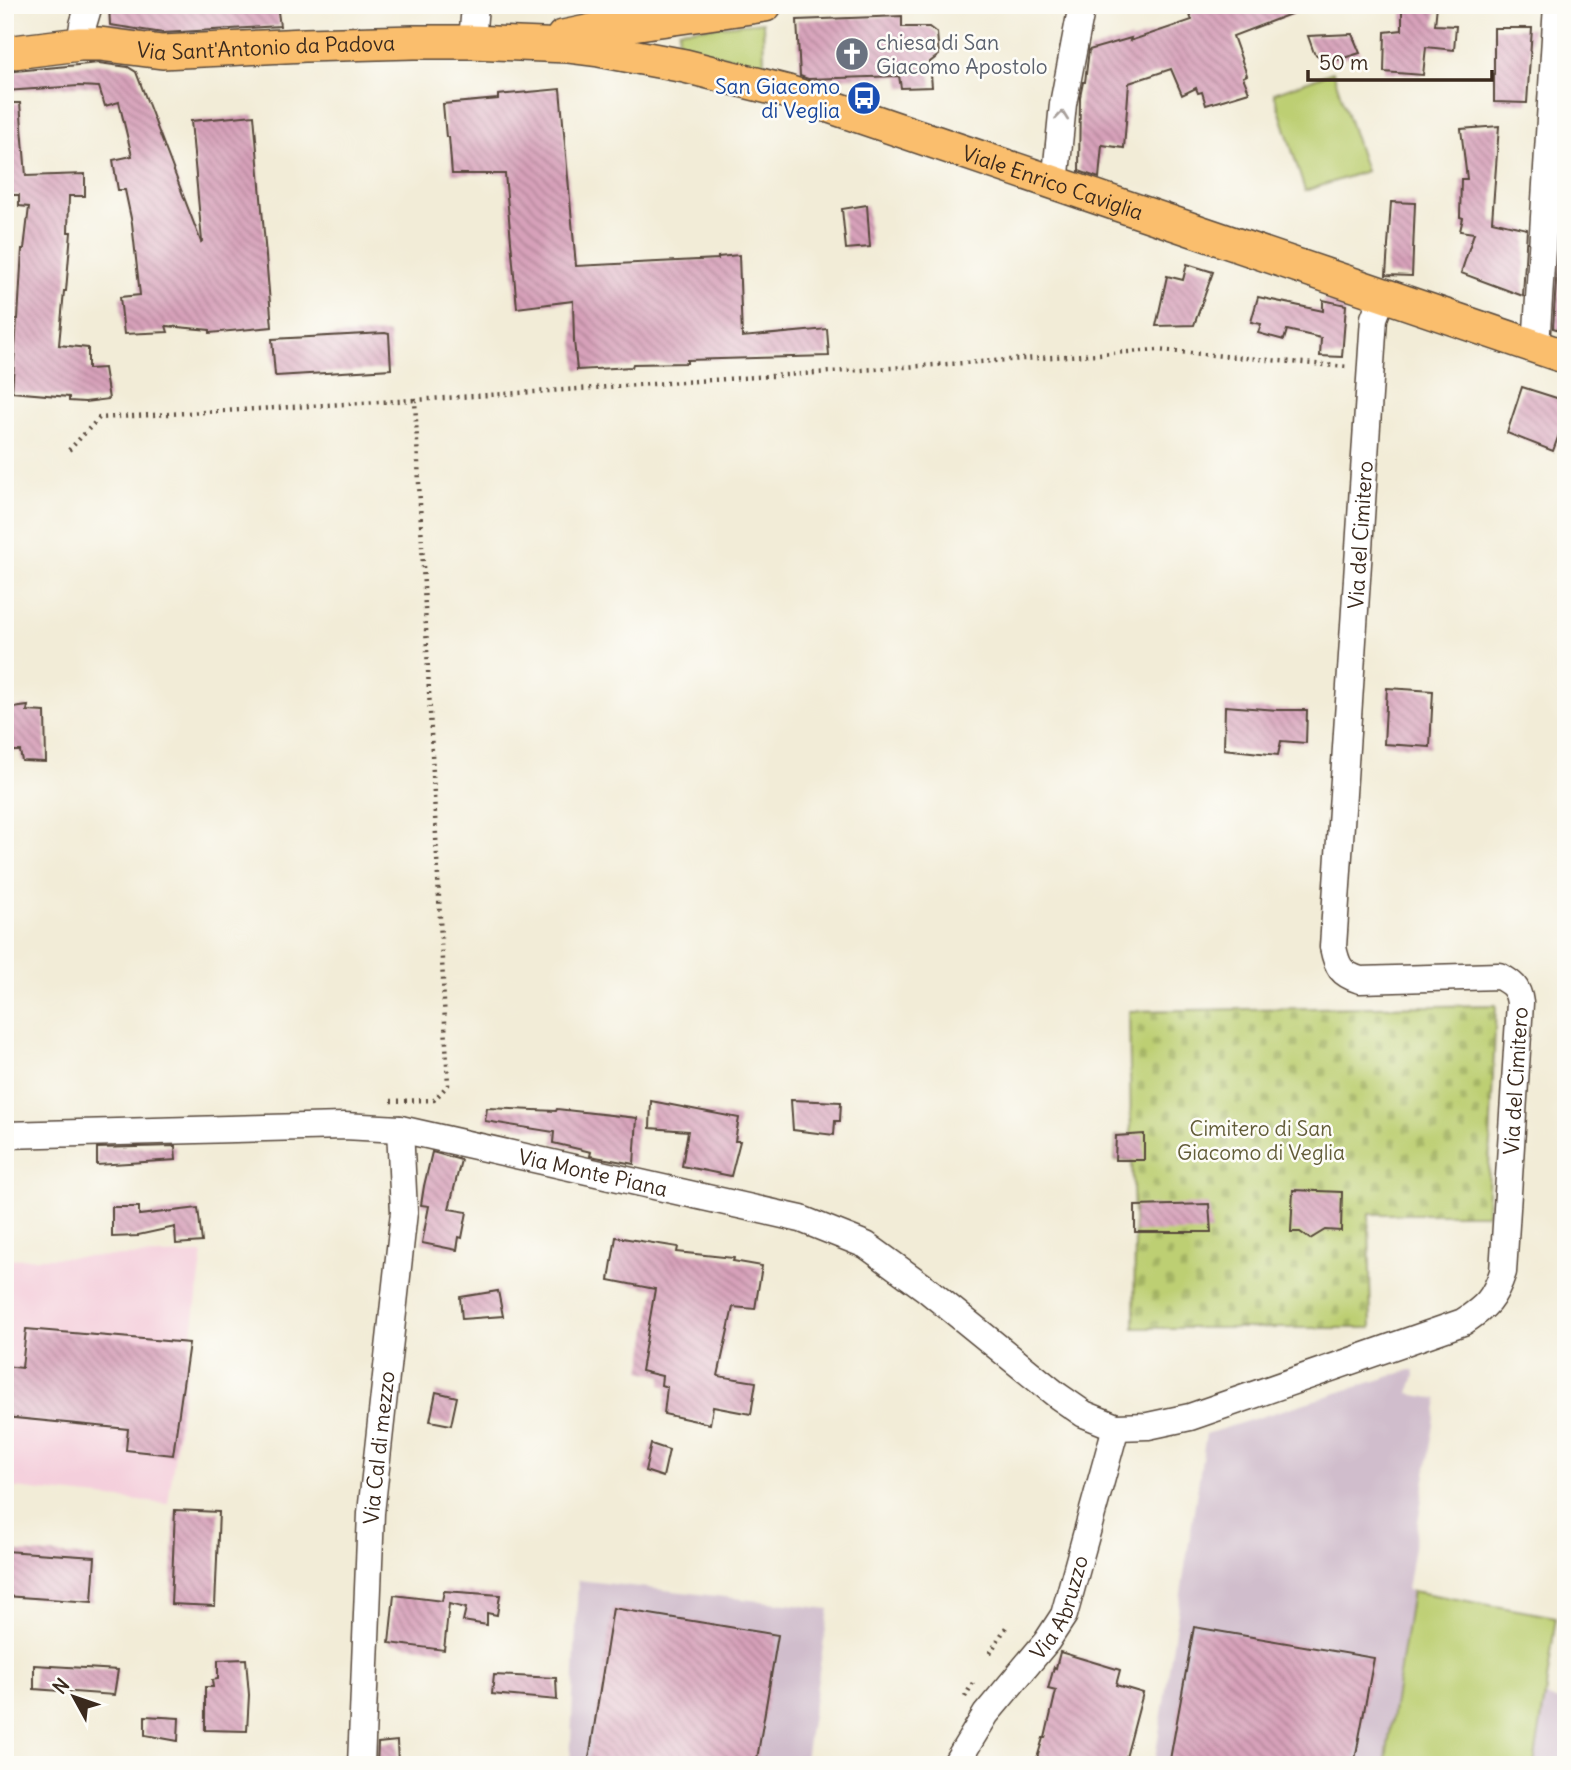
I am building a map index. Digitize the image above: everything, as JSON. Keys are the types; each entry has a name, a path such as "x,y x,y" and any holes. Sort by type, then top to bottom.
{"main road":[{"path":"529,44 611,27 765,5"},
{"name":"Via Sant'Antonio da Padova","path":"5,53 80,44 171,52 305,45 472,42 529,44"},
{"name":"Viale Enrico Caviglia","path":"529,44 599,50 685,66 788,92 1551,352"}],"street":[{"path":"80,44 89,5"},
{"path":"472,42 475,5"},
{"path":"1055,184 1063,104 1082,5"},
{"path":"1551,352 1559,92 1557,5"},
{"name":"Via del Cimitero","path":"1116,1427 1148,1426 1190,1417 1463,1322 1482,1309 1497,1292 1503,1272 1521,1003 1518,991 1508,980 1499,976 1360,980 1346,975 1336,962 1334,947 1374,318 1383,295"},
{"name":"Via Monte Piana","path":"5,1135 344,1126 400,1129 801,1219 866,1245 925,1288 1058,1396 1084,1413 1116,1427"},
{"name":"Via Cal di mezzo","path":"361,1765 371,1513 404,1212 400,1129"},
{"name":"Via Abruzzo","path":"955,1765 986,1714 1047,1641 1064,1615 1116,1427"}],"path":[{"path":"69,450 99,418 415,400 1157,350 1347,366 1370,377"},
{"path":"378,1101 434,1100 448,1085 415,400"},
{"path":"990,1653 1008,1624"}],"shaded area":[{"path":"203,1254 168,1504 5,1487 5,1259"},
{"path":"1414,1370 1415,1375 1409,1394 1438,1399 1407,1590 1412,1591 1385,1765 1154,1765 1206,1434"},
{"path":"578,1580 829,1609 804,1765 570,1765"},
{"path":"1545,1696 1566,1704 1566,1765 1534,1765"}],"green space":[{"path":"763,22 764,66 678,45 679,30"},
{"path":"1333,72 1366,171 1305,191 1274,93"},
{"name":"Cimitero di San Giacomo di Veglia","path":"1496,1005 1487,1214 1369,1214 1371,1328 1134,1328 1132,1161 1115,1160 1116,1136 1131,1135 1129,1011"},
{"path":"1412,1591 1556,1617 1534,1765 1385,1765"}],"building":[{"path":"109,5 277,5 280,26 163,33 110,25"},
{"path":"1211,5 1309,7 1233,36 1247,75 1243,77 1249,92 1206,105 1202,92 1198,93 1196,88 1182,95 1171,69 1129,83 1124,148 1102,145 1099,178 1079,171 1080,97 1089,50 1131,38 1130,41 1192,20 1189,13"},
{"path":"1402,5 1437,5 1435,25 1456,26 1454,50 1426,47 1423,75 1384,72 1385,32 1402,30"},
{"name":"chiesa di San Giacomo Apostolo","path":"902,16 902,27 929,27 937,33 939,55 930,62 932,87 901,88 899,76 808,79 800,76 797,20"},
{"path":"1494,28 1532,28 1527,103 1494,102"},
{"path":"1352,34 1360,53 1327,63 1314,53 1308,36"},
{"path":"99,63 128,67 136,72 201,242 191,121 254,115 272,327 210,333 210,330 166,326 168,332 124,334 120,297 140,295 132,223 125,190 118,190 113,160 132,156 119,102 105,106 99,87 5,91 5,72"},
{"path":"560,89 576,266 718,259 739,255 742,337 827,329 829,356 687,360 687,363 633,364 632,367 577,370 573,301 517,308 505,174 452,174 443,104"},
{"path":"5,103 20,103 26,176 85,174 85,196 69,196 68,232 71,232 59,345 88,348 88,369 104,368 109,399 69,401 69,397 12,392 22,249 29,207 19,206 19,195 5,195"},
{"path":"1499,126 1492,221 1527,229 1523,296 1461,273 1474,233 1460,231 1463,218 1460,217 1461,179 1467,179 1461,129"},
{"path":"1391,202 1415,203 1412,276 1386,275"},
{"path":"867,205 870,247 846,249 842,209"},
{"path":"1559,236 1566,238 1566,332 1553,328"},
{"path":"1187,264 1213,272 1194,325 1156,326 1167,276 1183,280"},
{"path":"1258,297 1323,311 1323,300 1346,305 1342,357 1320,356 1321,338 1287,330 1284,340 1258,333 1261,324 1251,322"},
{"path":"389,334 391,369 275,375 272,339"},
{"path":"1522,387 1566,401 1566,415 1553,451 1507,433"},
{"path":"1387,688 1433,691 1430,747 1384,744"},
{"path":"28,706 27,711 45,712 46,762 22,761 20,751 5,751 6,709"},
{"path":"1225,706 1307,710 1306,743 1281,741 1278,755 1224,749"},
{"path":"791,1100 841,1102 840,1121 835,1121 834,1135 793,1130"},
{"path":"651,1101 739,1118 735,1141 740,1141 731,1176 682,1166 688,1131 650,1128"},
{"path":"487,1108 557,1109 637,1118 634,1164 590,1156 591,1152 553,1143 554,1132 485,1121"},
{"path":"1144,1134 1144,1160 1115,1160 1116,1136"},
{"path":"175,1146 176,1160 97,1165 97,1148"},
{"path":"432,1152 461,1160 449,1209 467,1212 457,1250 422,1243 429,1206 421,1205"},
{"path":"1293,1190 1342,1192 1341,1231 1325,1230 1310,1239 1300,1232 1291,1232"},
{"path":"1209,1204 1211,1232 1135,1232 1135,1206"},
{"path":"112,1207 139,1207 139,1215 198,1208 202,1242 176,1244 175,1227 138,1236 112,1237"},
{"path":"616,1237 678,1247 677,1252 734,1258 733,1261 762,1266 755,1309 733,1307 718,1376 756,1382 751,1414 713,1407 710,1424 664,1414 667,1387 661,1385 662,1376 641,1371 655,1289 609,1280"},
{"path":"498,1291 503,1316 462,1319 460,1297"},
{"path":"26,1329 189,1343 173,1455 126,1450 128,1429 5,1417 5,1366 22,1368"},
{"path":"436,1392 457,1397 451,1425 430,1421"},
{"path":"651,1444 669,1450 663,1477 645,1471"},
{"path":"175,1510 219,1512 215,1606 171,1604"},
{"path":"5,1551 95,1557 92,1602 5,1596"},
{"path":"444,1591 500,1595 497,1615 487,1613 487,1625 463,1621 466,1608 449,1604 444,1650 389,1643 394,1595 442,1601"},
{"path":"613,1608 778,1635 756,1765 588,1765"},
{"path":"1194,1627 1374,1658 1354,1765 1169,1765"},
{"path":"1060,1652 1120,1670 1116,1685 1143,1693 1124,1765 1035,1765 1045,1738 1056,1691 1048,1689"},
{"path":"246,1659 249,1695 247,1731 205,1730 205,1687 213,1687 212,1680 218,1679 218,1660"},
{"path":"34,1665 118,1670 114,1695 34,1689"},
{"path":"494,1675 556,1678 557,1700 492,1694"},
{"path":"145,1716 179,1718 178,1741 145,1735"},
{"path":"397,1741 398,1765 377,1765 378,1743"}],"place":[{"name":"chiesa di San Giacomo Apostolo","path":"852,54"},
{"name":"San Giacomo di Veglia","path":"864,98"}]}
